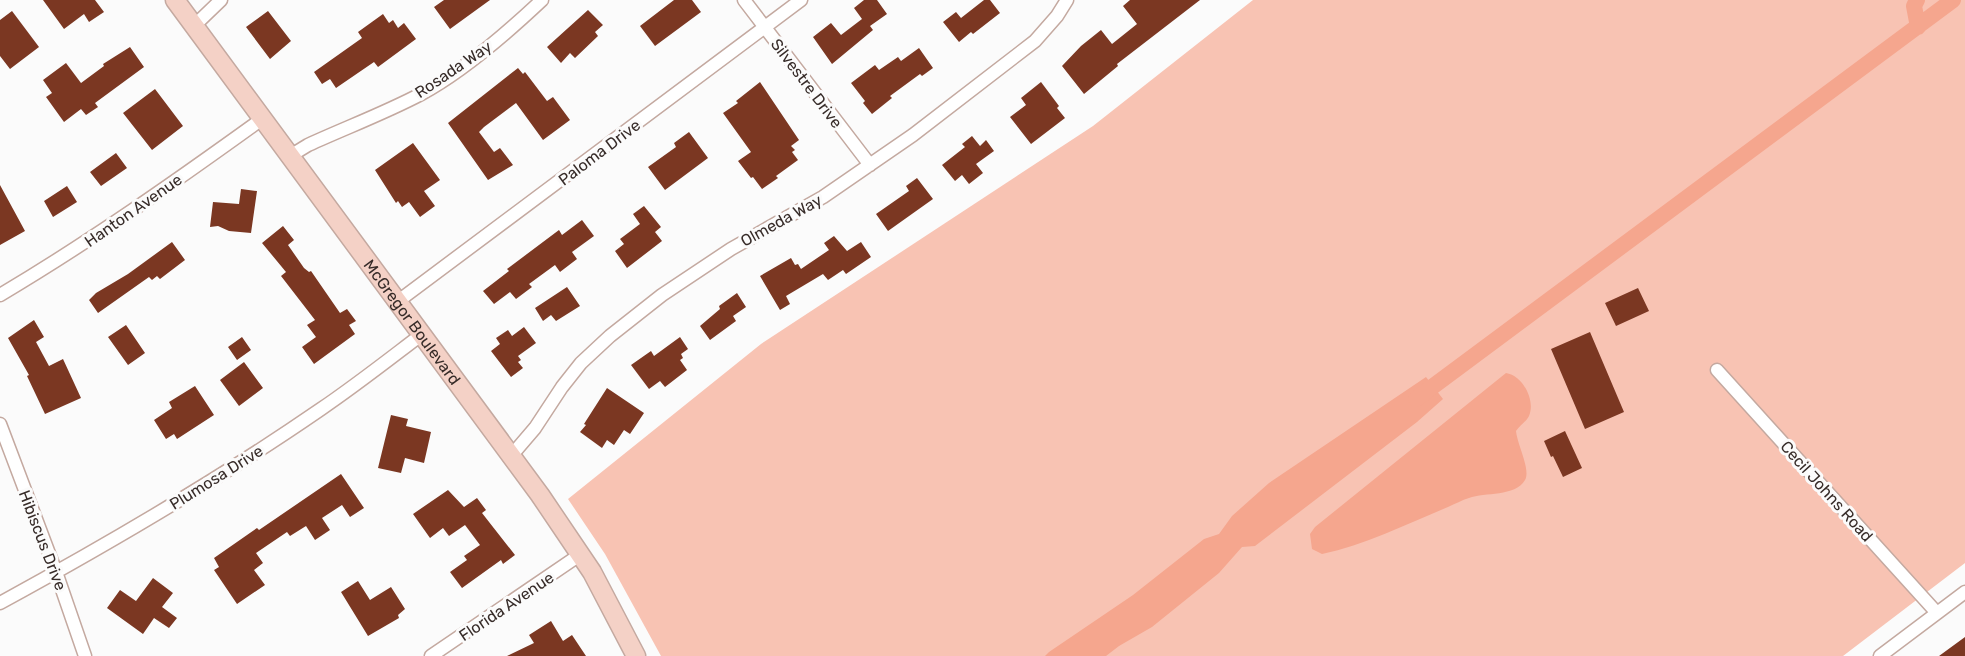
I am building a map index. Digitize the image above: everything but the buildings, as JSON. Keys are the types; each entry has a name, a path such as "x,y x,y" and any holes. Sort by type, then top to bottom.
{"main road":[{"name":"McGregor Boulevard","path":"174,0 581,554 636,656"}],"street":[{"path":"194,26 221,0"},
{"name":"Rosada Way","path":"290,156 314,142 422,93 473,58 542,0"},
{"name":"Silvestre Drive","path":"744,0 870,165"},
{"name":"Paloma Drive","path":"397,302 801,0"},
{"name":"Olmeda Way","path":"511,456 535,428 581,363 610,336 662,295 731,249 823,197 913,135 1035,40 1057,16 1066,0"},
{"name":"Hanton Avenue","path":"0,295 61,259 135,210 262,119"},
{"name":"Plumosa Drive","path":"0,603 133,529 259,451 323,408 420,335"},
{"name":"Cecil Johns Road","path":"1717,370 1937,613"},
{"name":"Hibiscus Drive","path":"0,424 85,656"},
{"name":"Florida Avenue","path":"431,656 581,554"},
{"path":"1880,656 1965,592"}],"shaded area":[{"path":"1253,0 1965,0 1965,563 1843,656 661,656 605,554 568,499 761,344 1093,126"},
{"path":"1506,373 1522,383 1531,403 1529,416 1516,431 1526,470 1525,480 1520,485 1507,492 1466,499 1386,534 1338,550 1322,554 1312,549 1310,534 1315,527"},
{"path":"1426,377 1443,399 1417,422 1255,546 1242,547 1219,573 1152,627 1106,656 1045,656 1133,595 1204,539 1219,534 1232,516 1269,483"}],"waterway":[{"path":"1917,0 1914,6 1918,27"},
{"path":"1416,399 1953,0"}]}
